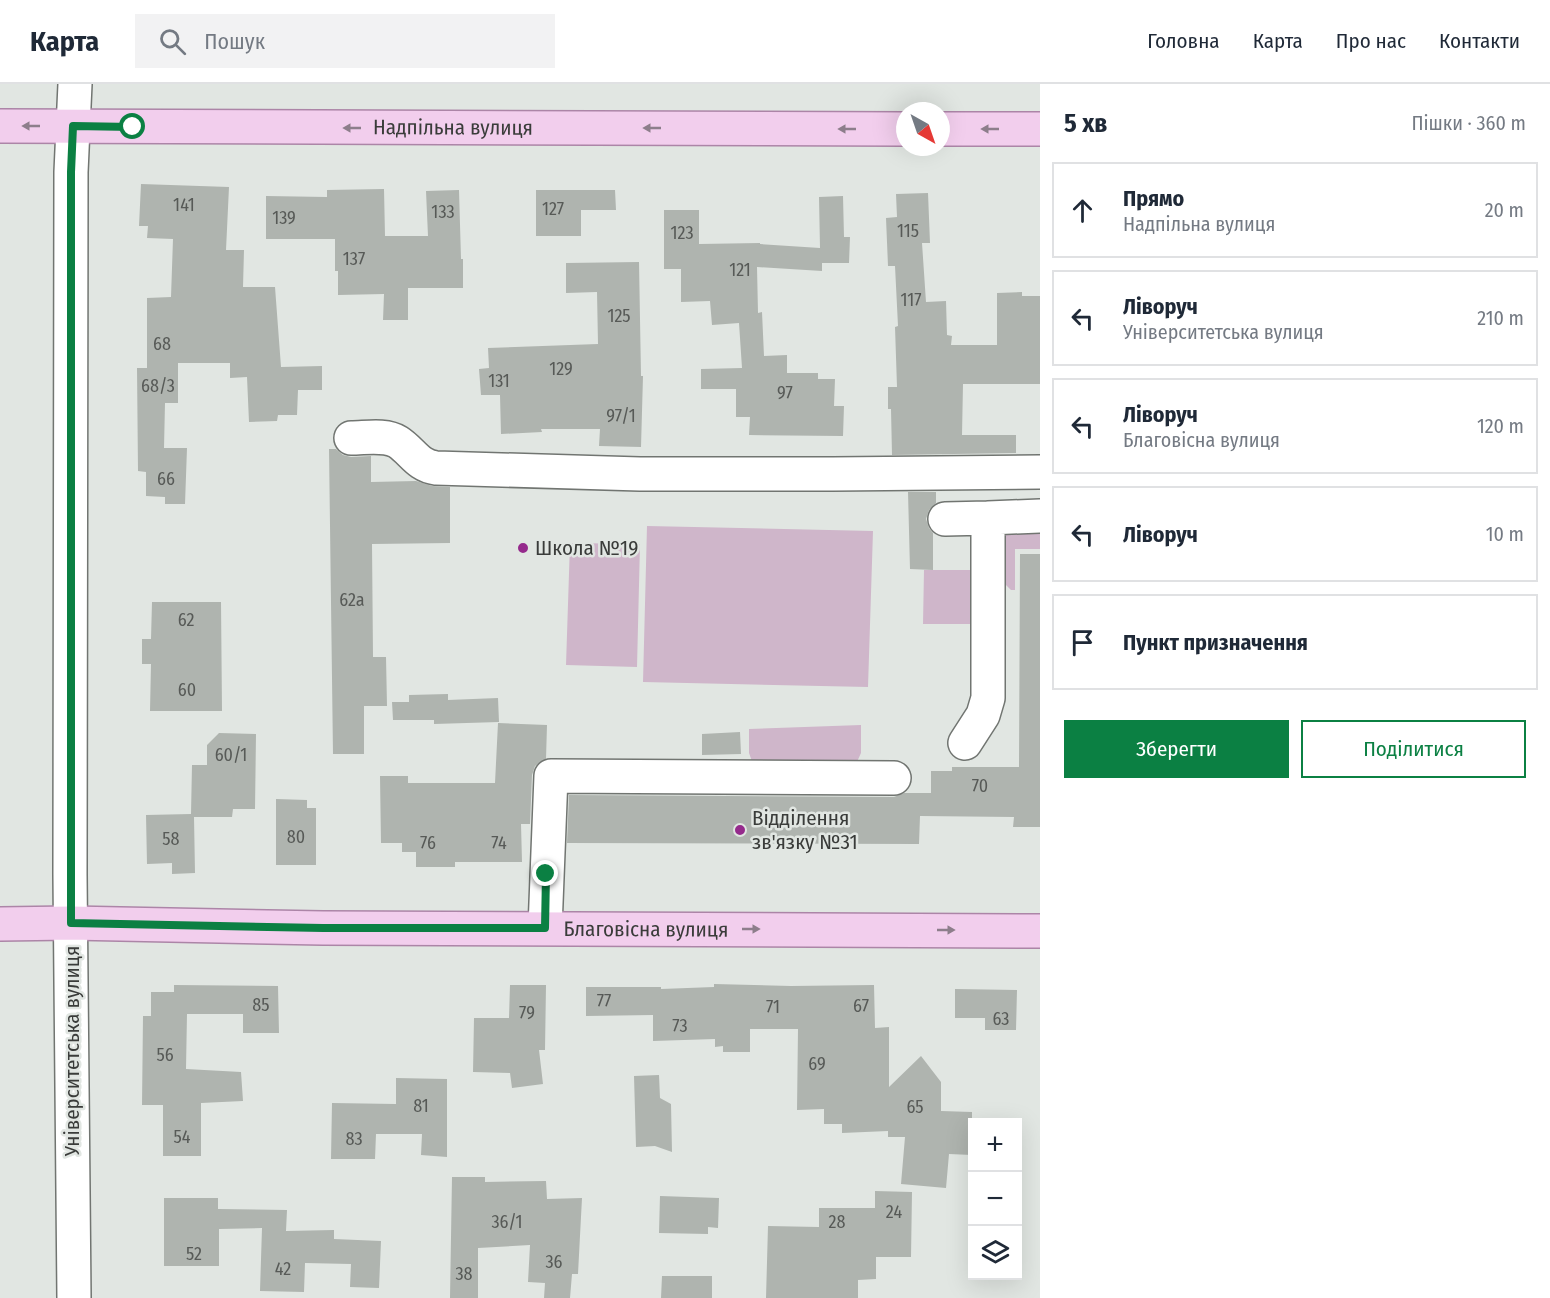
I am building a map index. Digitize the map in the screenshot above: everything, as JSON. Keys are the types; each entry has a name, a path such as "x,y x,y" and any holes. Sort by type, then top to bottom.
{"main road":[{"name":"Надпільна вулиця","path":"0,126 896,129"},
{"path":"950,129 1040,129"},
{"name":"Благовісна вулиця","path":"0,924 71,923 323,928 1040,931"}],"street":[{"name":"Університетська вулиця","path":"74,1298 71,923 71,172 75,84"},
{"path":"351,438 395,440 421,463 436,468 663,474 1040,471"},
{"path":"945,519 1040,516"},
{"path":"965,743 983,715 988,698 988,518"},
{"path":"545,928 551,776 894,778"}],"shaded area":[{"path":"647,526 873,531 868,687 643,682"},
{"path":"1040,527 1040,549 1015,549 1015,590 1011,590 996,575 1002,533"},
{"path":"570,543 640,544 637,667 566,665"},
{"path":"924,570 979,570 978,624 923,624"},
{"path":"861,725 861,753 856,764 753,764 749,753 749,729"}],"building":[{"path":"141,184 229,187 226,250 244,250 243,287 275,287 281,367 322,366 322,390 298,390 297,415 278,415 277,421 249,422 247,377 230,378 230,363 178,363 178,403 165,403 164,448 187,448 185,504 165,504 165,497 146,496 146,472 138,471 137,368 147,368 147,298 171,297 173,239 147,238 148,226 139,226"},
{"path":"384,189 385,236 428,236 426,191 459,190 463,288 408,288 408,320 383,320 384,294 338,295 335,239 266,239 266,196 327,197 327,190"},
{"path":"536,190 615,190 616,210 581,210 581,236 536,236"},
{"path":"928,193 930,243 922,243 926,302 946,301 947,335 952,336 951,345 997,345 997,293 1022,292 1022,296 1040,296 1040,384 963,384 962,435 1016,435 1016,453 892,455 888,387 897,387 895,327 898,326 895,266 888,266 886,218 897,217 896,194"},
{"path":"843,196 844,237 850,237 849,263 822,263 822,271 757,267 758,313 762,312 764,356 787,355 787,373 818,373 818,379 835,379 834,406 844,406 843,436 749,435 750,417 736,417 736,389 701,389 701,369 742,368 739,323 712,325 710,301 681,302 681,269 664,269 664,210 699,210 699,244 760,243 820,248 819,197"},
{"path":"639,262 641,376 643,376 641,447 599,446 600,429 541,429 542,432 501,434 500,395 481,395 479,369 489,368 488,348 598,344 597,292 566,293 566,263"},
{"path":"329,449 336,449 343,455 351,457 371,456 371,482 416,481 432,486 450,487 450,543 372,544 373,657 386,657 387,706 364,706 364,754 333,754"},
{"path":"908,492 936,492 936,503 929,510 926,519 933,533 933,570 910,569"},
{"name":"Відділення зв'язку №31","path":"1020,554 1040,554 1040,827 1013,827 1014,817 920,816 919,844 567,843 569,795 894,797 904,793 931,793 931,771 952,771 952,767 1019,767"},
{"path":"152,602 221,602 222,711 150,711 151,664 142,664 142,639 151,639"},
{"path":"448,694 448,700 498,698 499,722 434,724 434,720 393,720 392,702 409,702 409,695"},
{"path":"498,723 547,725 546,759 535,766 532,775 530,824 521,824 522,862 455,862 455,867 416,867 416,852 402,852 402,843 381,843 380,776 408,776 408,783 495,783"},
{"path":"740,732 741,754 702,755 702,734"},
{"path":"219,733 256,734 255,809 233,809 232,817 194,817 195,873 172,874 172,863 147,864 146,815 191,814 192,765 207,765 207,745"},
{"path":"276,799 307,800 307,808 316,808 316,865 276,865"},
{"path":"714,984 874,985 875,1028 889,1027 889,1087 921,1056 941,1082 941,1111 972,1112 972,1118 968,1118 968,1155 949,1154 946,1188 901,1184 905,1137 888,1137 888,1131 842,1133 842,1124 824,1124 824,1109 797,1110 798,1029 750,1029 750,1052 723,1052 723,1046 715,1047 715,1039 653,1041 653,1015 586,1016 586,987 661,987 661,989 714,987"},
{"path":"174,985 278,986 279,1033 243,1033 243,1014 187,1014 186,1069 241,1072 243,1101 201,1103 201,1156 163,1156 163,1105 142,1105 143,1016 151,1016 151,992 174,992"},
{"path":"510,985 546,985 545,1050 539,1050 543,1084 512,1088 510,1073 473,1072 474,1018 509,1018"},
{"path":"955,989 1017,990 1016,1030 985,1030 985,1018 955,1018"},
{"path":"659,1075 660,1098 671,1104 672,1152 655,1146 636,1147 634,1076"},
{"path":"396,1078 447,1079 447,1157 421,1155 422,1134 376,1134 375,1159 331,1159 332,1103 396,1104"},
{"path":"452,1177 485,1177 485,1182 546,1181 547,1199 582,1198 578,1274 572,1274 570,1298 544,1298 545,1283 528,1282 530,1245 478,1248 478,1298 450,1298"},
{"path":"875,1191 912,1192 911,1257 876,1257 876,1279 858,1280 858,1298 766,1298 768,1226 819,1227 819,1208 875,1208"},
{"path":"660,1196 719,1198 718,1228 708,1227 708,1234 659,1233"},
{"path":"164,1198 218,1198 218,1209 287,1210 286,1231 334,1230 334,1239 381,1241 379,1288 350,1287 351,1264 305,1263 304,1292 260,1291 262,1228 219,1229 219,1266 164,1266"},
{"path":"662,1276 712,1276 712,1298 661,1298"}],"place":[{"name":"Школа №19","path":"523,548"},
{"name":"Відділення зв'язку №31","path":"740,830"}],"route":[{"path":"133,127 73,126 71,172 71,923 323,928 545,928 546,874"}]}
